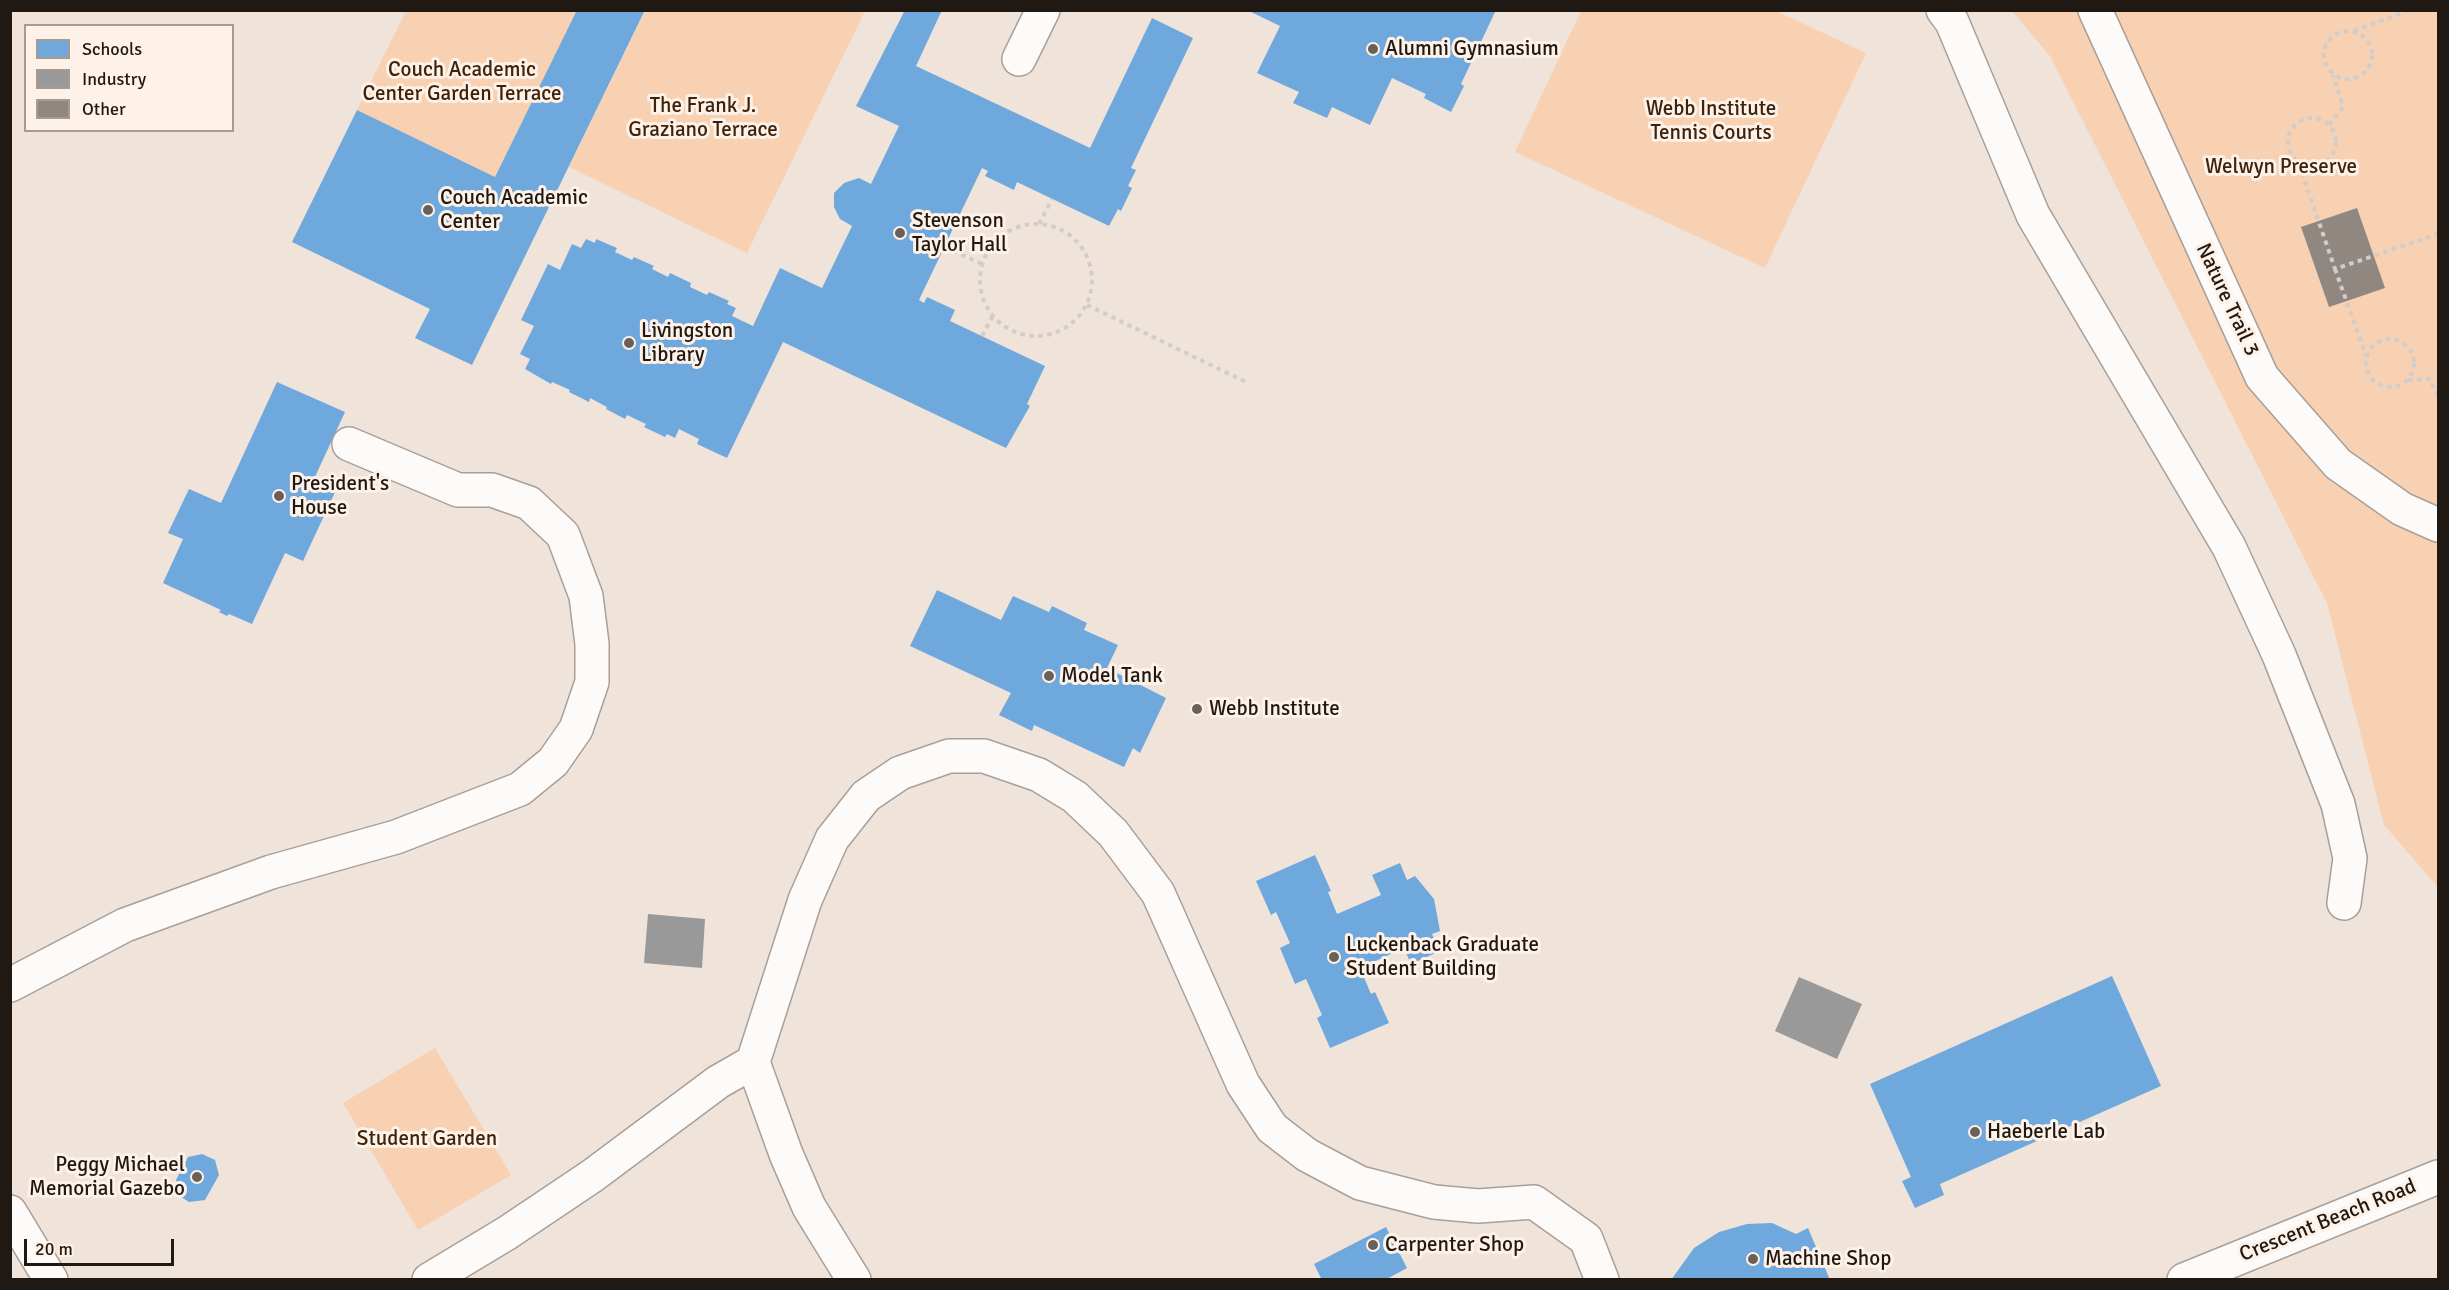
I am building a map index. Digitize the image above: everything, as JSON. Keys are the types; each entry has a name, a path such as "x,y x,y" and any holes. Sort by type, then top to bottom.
{"street":[{"path":"1019,59 1043,10"},
{"path":"1943,10 1952,22 2033,215 2229,547 2278,655 2338,804 2350,858 2344,903"},
{"name":"Nature Trail 3","path":"2095,10 2262,377 2338,464 2402,509 2439,525"},
{"path":"10,985 125,925 271,872 396,837 520,789 553,762 576,729 592,682 592,644 586,596 563,535 530,503 492,490 458,490 349,444"},
{"path":"854,1280 809,1207 786,1154 753,1062 805,900 832,839 866,796 900,773 949,756 984,756 1039,775 1075,797 1113,832 1158,893 1243,1084 1272,1128 1307,1155 1360,1183 1434,1202 1478,1206 1534,1202 1586,1239 1602,1280"},
{"path":"429,1280 592,1176 718,1082 753,1062"},
{"name":"Crescent Beach Road","path":"2184,1280 2439,1177"},
{"path":"10,1212 51,1280"}],"path":[{"path":"2329,125 2343,107 2332,74 2324,62 2323,55 2328,41 2339,32 2353,31 2409,10"},
{"path":"2332,74 2339,78 2355,78 2363,75 2371,62 2371,45 2361,34 2353,31"},
{"path":"2299,164 2315,166 2323,164 2329,159 2336,143 2335,135 2329,125 2318,118 2310,118 2295,124 2288,137 2289,152 2299,164 2366,358 2368,373 2378,384 2394,387 2408,380 2430,379 2439,396"},
{"path":"1039,224 1052,199"},
{"path":"1039,224 1057,227 1073,237 1084,252 1091,269 1092,288 1086,305 1076,321 1060,332 1042,337 1015,333 1006,329 992,317 982,300 979,282 982,264 990,246 1003,234 1020,226 1039,224"},
{"path":"2335,269 2439,234"},
{"path":"945,247 982,264"},
{"path":"1086,305 1246,382"},
{"path":"982,336 992,317"},
{"path":"2366,358 2369,350 2381,341 2396,339 2404,342 2410,348 2415,364 2408,380"}],"green space":[{"name":"Couch Academic Center Garden Terrace","path":"406,11 577,11 495,177 357,110"},
{"name":"The Frank J. Graziano Terrace","path":"645,11 865,11 747,253 569,167"},
{"name":"Webb Institute Tennis Courts","path":"1581,11 1776,11 1866,53 1765,268 1515,152"},
{"name":"Welwyn Preserve","path":"2012,11 2438,11 2438,887 2384,825 2327,603 2050,56"},
{"name":"Student Garden","path":"435,1048 511,1175 418,1230 343,1103"}],"building: Schools":[{"name":"Couch Academic Center","path":"577,10 645,10 472,365 415,338 430,309 292,242 357,110 495,177"},
{"name":"Stevenson Taylor Hall","path":"905,10 942,10 916,66 1090,148 1152,18 1193,38 1131,168 1136,170 1128,186 1132,188 1121,211 1118,209 1109,226 1017,182 1014,190 985,176 988,171 982,168 919,300 924,303 927,297 955,310 950,321 1045,366 1027,404 1030,406 1006,448 783,342 727,458 697,444 699,439 679,429 675,438 667,434 665,437 644,427 646,424 627,415 625,419 590,398 589,402 569,392 570,390 552,382 551,384 525,369 530,359 520,354 534,326 521,320 548,264 560,270 572,244 581,248 586,239 595,243 596,239 617,248 615,252 654,266 652,269 668,277 670,273 691,283 690,287 707,295 709,292 729,301 727,304 736,308 732,316 753,326 780,268 822,288 852,226 840,219 834,207 834,193 844,183 859,178 871,184 899,126 856,106"},
{"name":"Alumni Gymnasium","path":"1247,10 1496,10 1461,84 1464,86 1451,112 1424,98 1426,94 1392,78 1370,125 1332,107 1327,118 1293,103 1299,92 1257,73 1280,26"},
{"name":"President's House","path":"277,382 345,412 314,479 336,490 303,561 285,553 252,624 229,614 227,616 219,612 221,610 163,583 183,539 168,533 189,489 221,503"},
{"name":"Model Tank","path":"937,590 1001,620 1013,596 1049,612 1052,606 1087,623 1084,630 1118,645 1107,668 1166,698 1140,753 1133,748 1124,767 1034,725 1032,731 999,715 1011,693 910,646"},
{"name":"Luckenback Graduate Student Building","path":"1315,855 1331,891 1328,892 1337,914 1381,895 1372,875 1400,863 1407,880 1415,876 1434,899 1440,931 1432,934 1440,951 1411,964 1404,948 1360,968 1371,994 1375,992 1389,1023 1330,1048 1317,1018 1322,1015 1306,979 1295,984 1280,948 1290,943 1276,912 1271,915 1256,881"},
{"name":"Haeberle Lab","path":"2112,976 2161,1086 1940,1184 1944,1195 1915,1208 1902,1181 1911,1177 1870,1084"},
{"name":"Peggy Michael Memorial Gazebo","path":"202,1154 215,1160 219,1175 205,1200 189,1202 178,1195 176,1180 188,1157"},
{"name":"Machine Shop","path":"1772,1223 1796,1234 1808,1228 1830,1280 1671,1280 1694,1248 1719,1232 1747,1224"},
{"name":"Carpenter Shop","path":"1386,1227 1407,1268 1385,1280 1322,1280 1314,1264"}],"building: Industry":[{"path":"648,914 705,919 702,968 644,963"},
{"path":"1799,977 1862,1004 1837,1059 1775,1031"}],"building: Other":[{"path":"2357,208 2385,288 2329,307 2301,227"}],"place":[{"name":"Alumni Gymnasium","path":"1373,49"},
{"name":"Couch Academic Center","path":"428,210"},
{"name":"Stevenson Taylor Hall","path":"900,233"},
{"name":"Livingston Library","path":"629,343"},
{"name":"President's House","path":"279,496"},
{"name":"Model Tank","path":"1049,676"},
{"name":"Webb Institute","path":"1197,709"},
{"name":"Luckenback Graduate Student Building","path":"1334,957"},
{"name":"Haeberle Lab","path":"1975,1132"},
{"name":"Peggy Michael Memorial Gazebo","path":"197,1177"},
{"name":"Carpenter Shop","path":"1373,1245"},
{"name":"Machine Shop","path":"1753,1259"}]}
